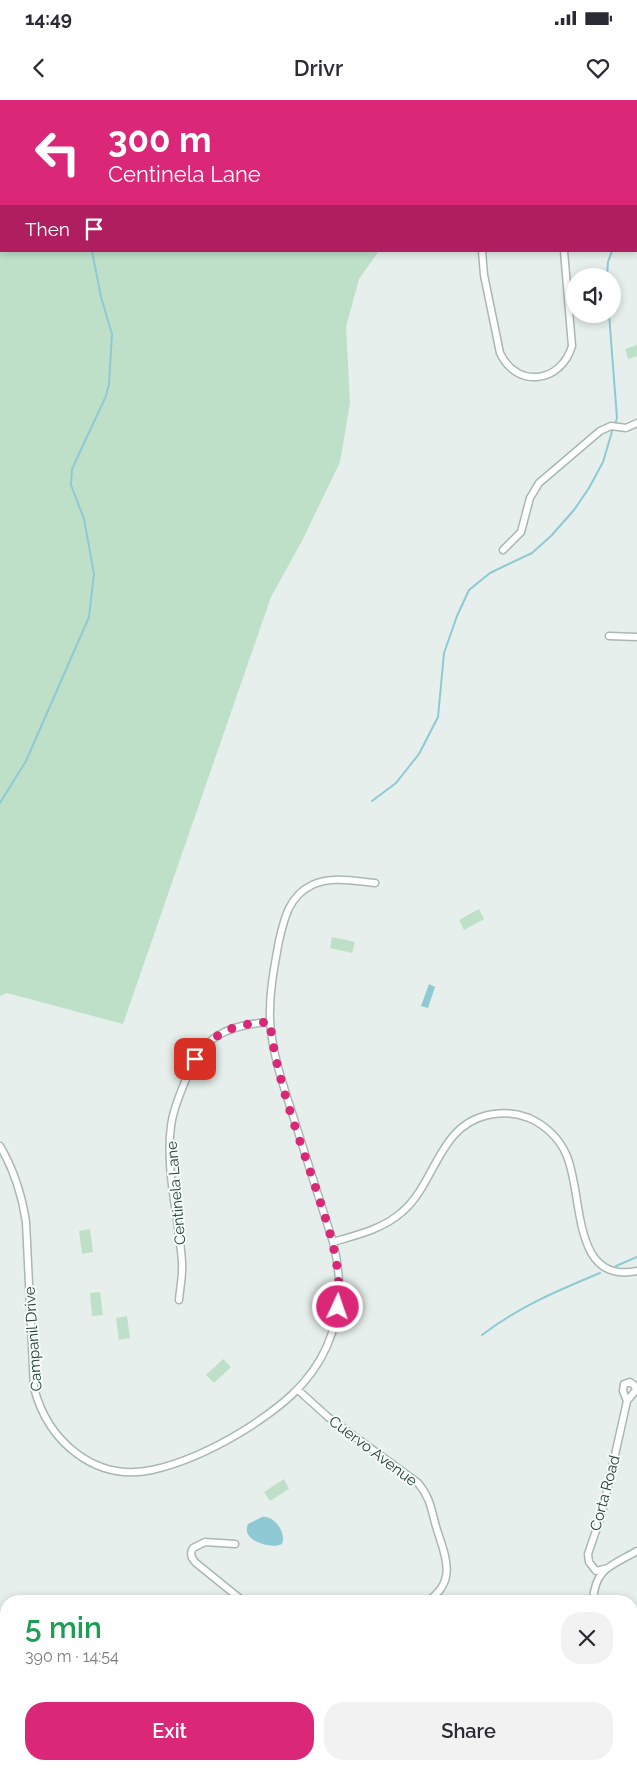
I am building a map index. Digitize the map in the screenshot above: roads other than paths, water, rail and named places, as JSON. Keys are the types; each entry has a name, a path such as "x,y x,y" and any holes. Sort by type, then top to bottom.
{"street":[{"path":"482,252 484,275 500,353 511,369 525,376 537,377 544,376 558,369 566,360 572,346 564,252"},
{"path":"503,550 521,532 530,498 539,483 600,431 611,426 623,428 637,423"},
{"path":"609,636 637,637"},
{"name":"Campanil Drive","path":"0,1146 20,1190 26,1222 34,1388 47,1422 73,1451 94,1464 110,1469 133,1472 153,1470 186,1459 232,1438 270,1413 298,1390 322,1355 336,1321 340,1278 333,1242 281,1077 272,1041 270,1022 272,977 283,921 292,901 306,888 326,880 375,883"},
{"name":"Centinela Lane","path":"179,1300 182,1264 170,1155 171,1124 177,1101 195,1059 211,1040 224,1031 242,1024 270,1022"},
{"path":"333,1242 379,1227 401,1213 418,1194 444,1146 464,1126 473,1120 490,1114 512,1114 539,1123 556,1137 562,1146 570,1166 586,1243 592,1255 611,1270 626,1273 637,1271"},
{"name":"Cuervo Avenue","path":"298,1390 328,1417 418,1483 426,1493 433,1510 447,1559 447,1574 443,1585 435,1595"},
{"name":"Corta Road","path":"608,1568 596,1571 589,1562 588,1554 602,1514 626,1401"},
{"path":"235,1544 205,1542 193,1548 191,1553 192,1559 196,1563 236,1595"},
{"path":"593,1595 599,1575 637,1551"}],"water":[{"path":"429,984 435,987 428,1008 421,1006"},
{"path":"262,1517 271,1519 281,1530 283,1535 282,1544 277,1546 264,1545 248,1535 248,1524"}],"waterway":[{"path":"0,803 26,761 89,617 94,574 84,519 71,485 72,469 106,396 109,384 112,334 101,297 92,252"},
{"path":"608,268 612,252"},
{"path":"610,323 617,418 615,424"},
{"path":"372,801 396,783 419,754 438,717 444,653 457,616 469,590 490,573 532,553 551,536 574,510 589,488 603,462 613,428"},
{"path":"616,1266 637,1257"},
{"path":"482,1335 524,1308 600,1273"}]}
